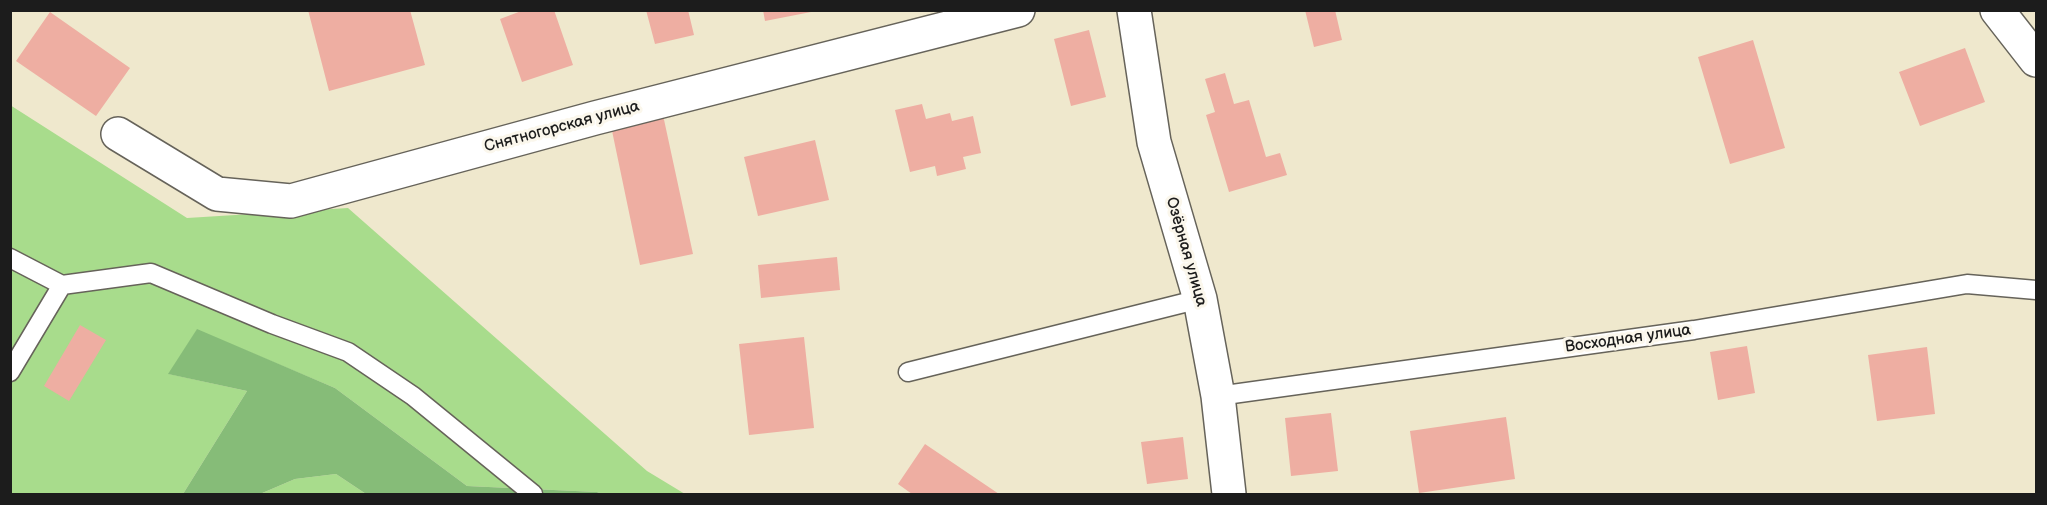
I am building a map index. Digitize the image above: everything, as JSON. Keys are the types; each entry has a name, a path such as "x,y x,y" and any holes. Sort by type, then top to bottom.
{"street":[{"name":"Снятногорская улица","path":"118,134 217,194 291,201 584,121 1018,10"},
{"name":"Озёрная улица","path":"1134,10 1154,142 1200,299 1218,396 1229,495"},
{"path":"1997,10 2037,60"}],"lane":[{"path":"10,258 62,285 151,273 272,324 348,352 413,396 533,495"},
{"name":"Восходная улица","path":"1218,396 1694,330 1967,284 2037,290"},
{"path":"10,372 62,285"},
{"path":"908,372 1200,299"}],"green space":[{"path":"10,105 187,218 348,208 647,471 685,494 602,494 467,486 335,388 197,330 169,374 247,391 183,494 11,494"},
{"path":"197,329 335,388 467,486 602,494 366,494 336,474 295,479 260,494 183,494 247,391 168,374"},
{"path":"336,474 366,494 260,494 295,479"}],"building":[{"path":"308,10 410,10 425,65 329,91"},
{"path":"524,10 554,10 573,65 522,82 500,19"},
{"path":"646,10 688,10 694,35 655,44"},
{"path":"763,10 811,10 811,12 765,21"},
{"path":"1305,10 1335,10 1342,40 1314,47"},
{"path":"50,12 130,68 96,116 16,61"},
{"path":"1089,30 1106,97 1071,106 1054,39"},
{"path":"1753,40 1785,148 1730,164 1698,57"},
{"path":"1965,48 1985,102 1920,126 1899,72"},
{"path":"1225,73 1234,104 1249,100 1266,157 1280,153 1287,175 1229,192 1206,115 1215,112 1205,79"},
{"path":"922,104 926,119 950,113 952,121 973,116 981,153 963,157 966,169 937,176 935,166 910,172 895,110"},
{"path":"663,115 693,254 640,265 611,126"},
{"path":"815,140 829,200 758,216 744,157"},
{"path":"837,257 840,290 761,298 758,265"},
{"path":"80,325 106,340 69,401 44,386"},
{"path":"804,337 814,428 749,435 739,344"},
{"path":"1747,346 1755,393 1718,400 1710,352"},
{"path":"1927,347 1935,414 1877,421 1868,355"},
{"path":"1331,413 1338,471 1291,476 1285,418"},
{"path":"1506,417 1515,479 1419,493 1410,431"},
{"path":"1183,437 1188,479 1147,484 1141,442"},
{"path":"925,444 999,494 912,494 898,484"}]}
